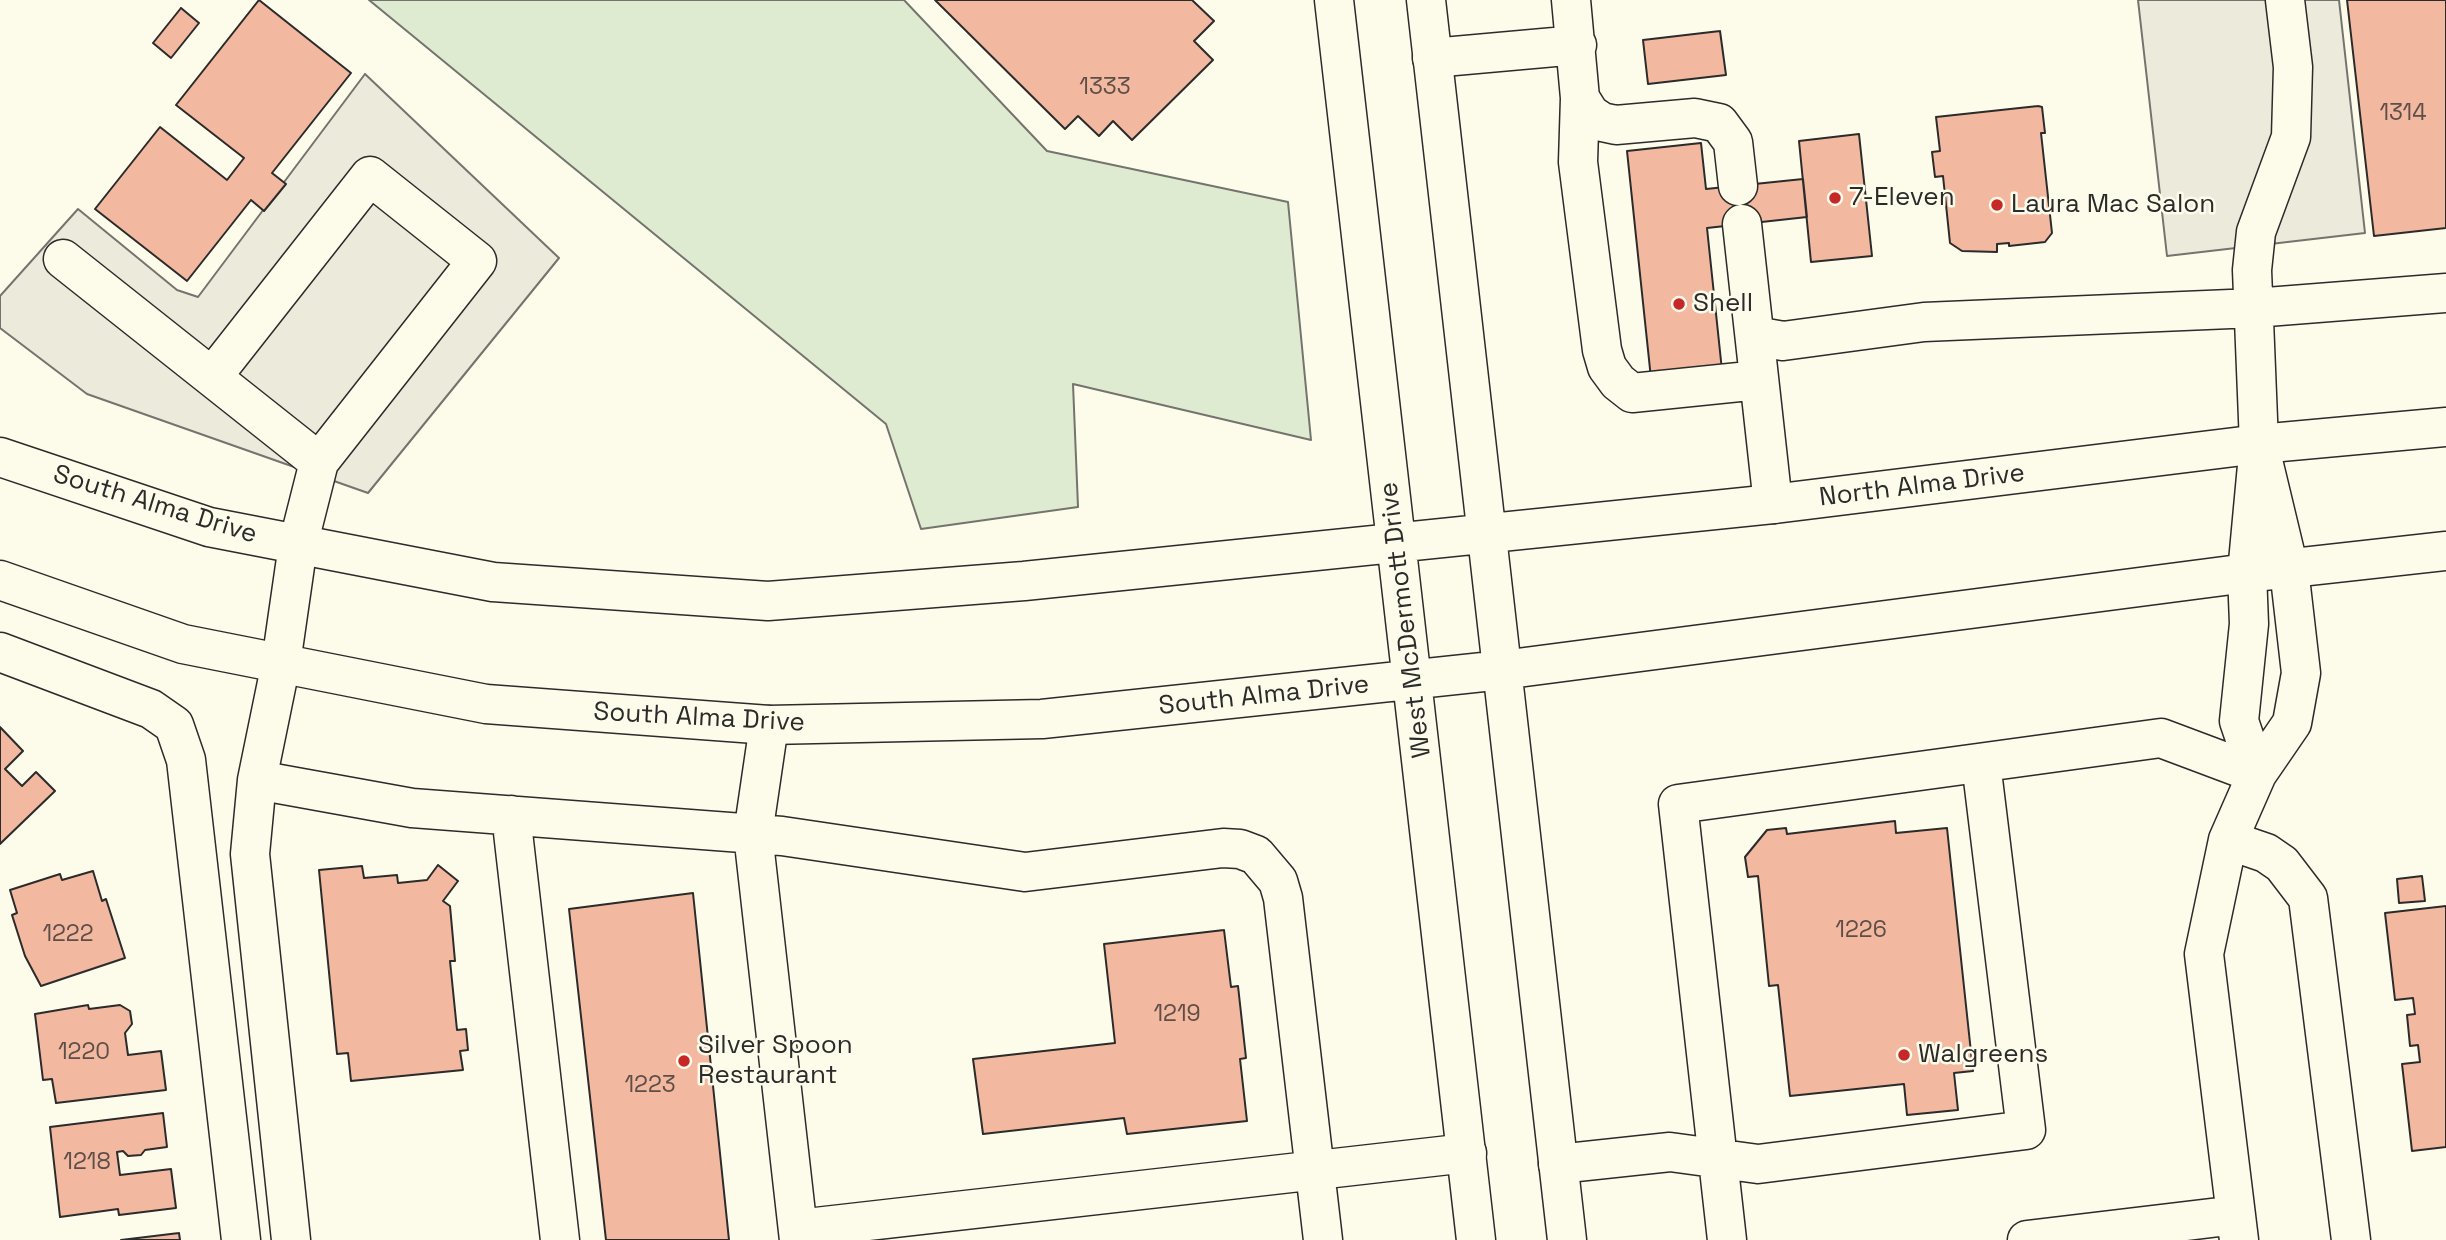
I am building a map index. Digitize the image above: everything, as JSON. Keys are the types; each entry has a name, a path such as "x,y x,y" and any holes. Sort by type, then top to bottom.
{"main road":[{"name":"West McDermott Drive","path":"1334,0 1476,1240"},
{"path":"1426,0 1567,1240"},
{"path":"1571,0 1580,98 1578,162 1601,350 1607,368 1618,382 1632,393 1759,380"},
{"path":"2256,774 2239,721 2249,624 2247,573 2259,444 2252,270 2256,232 2291,137 2293,67 2285,0"},
{"path":"1432,58 1577,45"},
{"path":"1580,98 1590,114 1602,122 1616,125 1695,118 1719,123 1733,142 1738,186"},
{"path":"212,377 370,176 477,261 319,462 298,545 281,663 257,780 250,854 291,1240"},
{"path":"1742,224 1773,505"},
{"path":"63,258 319,462"},
{"path":"1755,336 1783,341 1924,322 2254,308 2446,293"},
{"name":"North Alma Drive","path":"1397,542 1773,505 2259,444 2446,427"},
{"path":"2027,1240 2237,1227 2204,954 2228,840 2256,774 2292,723 2301,673 2289,569 2259,444"},
{"name":"South Alma Drive","path":"0,457 209,527 493,582 768,601 1024,581 1397,542"},
{"path":"1413,680 2247,573 2446,551"},
{"name":"South Alma Drive","path":"0,580 183,644 486,704 769,725 1042,719 1413,680"},
{"path":"0,652 151,709 174,725 186,760 241,1240"},
{"path":"769,725 753,834 798,1235 1467,1153"},
{"path":"1727,1240 1678,804 2161,738 2256,774"},
{"path":"1558,1164 1670,1152 1758,1164 2026,1130 1981,763"},
{"path":"257,780 412,807 753,834 1025,872 1223,848 1240,849 1256,855 1269,866 1278,881 1283,898 1323,1240"},
{"path":"511,815 560,1240"},
{"path":"2228,840 2266,853 2282,864 2308,898 2351,1240"}],"green space":[{"path":"369,0 904,0 1047,151 1288,202 1311,440 1073,384 1078,507 921,529 886,424"}],"shaded area":[{"path":"2138,0 2339,0 2365,233 2167,256"},
{"path":"365,74 559,258 368,493 87,394 0,328 0,296 78,209 177,290 198,297"}],"building":[{"path":"259,0 351,73 272,173 286,184 264,211 251,200 187,281 95,209 160,127 227,180 244,158 176,105"},
{"path":"935,0 1192,0 1214,21 1194,41 1213,60 1132,140 1113,121 1099,136 1078,116 1065,129"},
{"path":"2347,0 2446,0 2446,228 2374,236"},
{"path":"181,8 199,23 171,58 153,43"},
{"path":"1720,31 1726,75 1648,84 1643,40"},
{"name":"Laura Mac Salon","path":"2042,107 2045,133 2041,133 2052,233 2045,242 2009,246 2009,243 1997,244 1997,252 1962,251 1950,243 1943,176 1935,177 1932,152 1940,151 1936,117"},
{"name":"7-Eleven","path":"1859,134 1872,256 1811,262 1799,141"},
{"name":"Shell","path":"1701,143 1706,189 1803,179 1807,217 1707,228 1723,380 1652,388 1627,151"},
{"path":"0,727 23,751 5,769 22,786 36,772 55,791 0,844"},
{"name":"Walgreens","path":"1895,821 1896,833 1947,828 1973,1071 1954,1073 1958,1110 1907,1115 1904,1084 1790,1096 1778,985 1769,986 1758,876 1748,877 1745,857 1767,830 1786,828 1787,834"},
{"path":"438,865 458,881 443,901 450,906 455,961 450,961 457,1030 466,1029 468,1050 460,1051 463,1070 351,1081 348,1053 337,1054 319,870 362,866 364,878 397,875 398,883 427,880"},
{"path":"93,871 102,901 106,899 125,958 41,986 25,956 12,915 17,913 10,890 60,874 62,880"},
{"path":"2422,876 2425,901 2399,903 2397,879"},
{"path":"693,893 729,1240 606,1240 569,909"},
{"path":"2446,906 2446,1147 2412,1151 2402,1064 2420,1062 2418,1045 2410,1046 2407,1015 2415,1014 2413,998 2395,1000 2385,913"},
{"path":"1224,930 1231,987 1238,986 1246,1058 1240,1059 1247,1121 1127,1134 1124,1118 983,1134 973,1059 1115,1043 1104,944"},
{"path":"88,1005 89,1009 120,1005 130,1011 132,1024 125,1033 128,1055 161,1051 166,1090 56,1103 52,1079 43,1080 35,1014"},
{"path":"163,1113 167,1147 145,1150 141,1155 128,1156 123,1151 117,1152 120,1175 171,1169 176,1208 119,1215 118,1209 60,1217 50,1127"},
{"path":"179,1233 180,1240 121,1240"}],"place":[{"name":"7-Eleven","path":"1835,198"},
{"name":"Laura Mac Salon","path":"1997,205"},
{"name":"Shell","path":"1679,304"},
{"name":"Walgreens","path":"1904,1055"},
{"name":"Silver Spoon Restaurant","path":"684,1061"}]}
